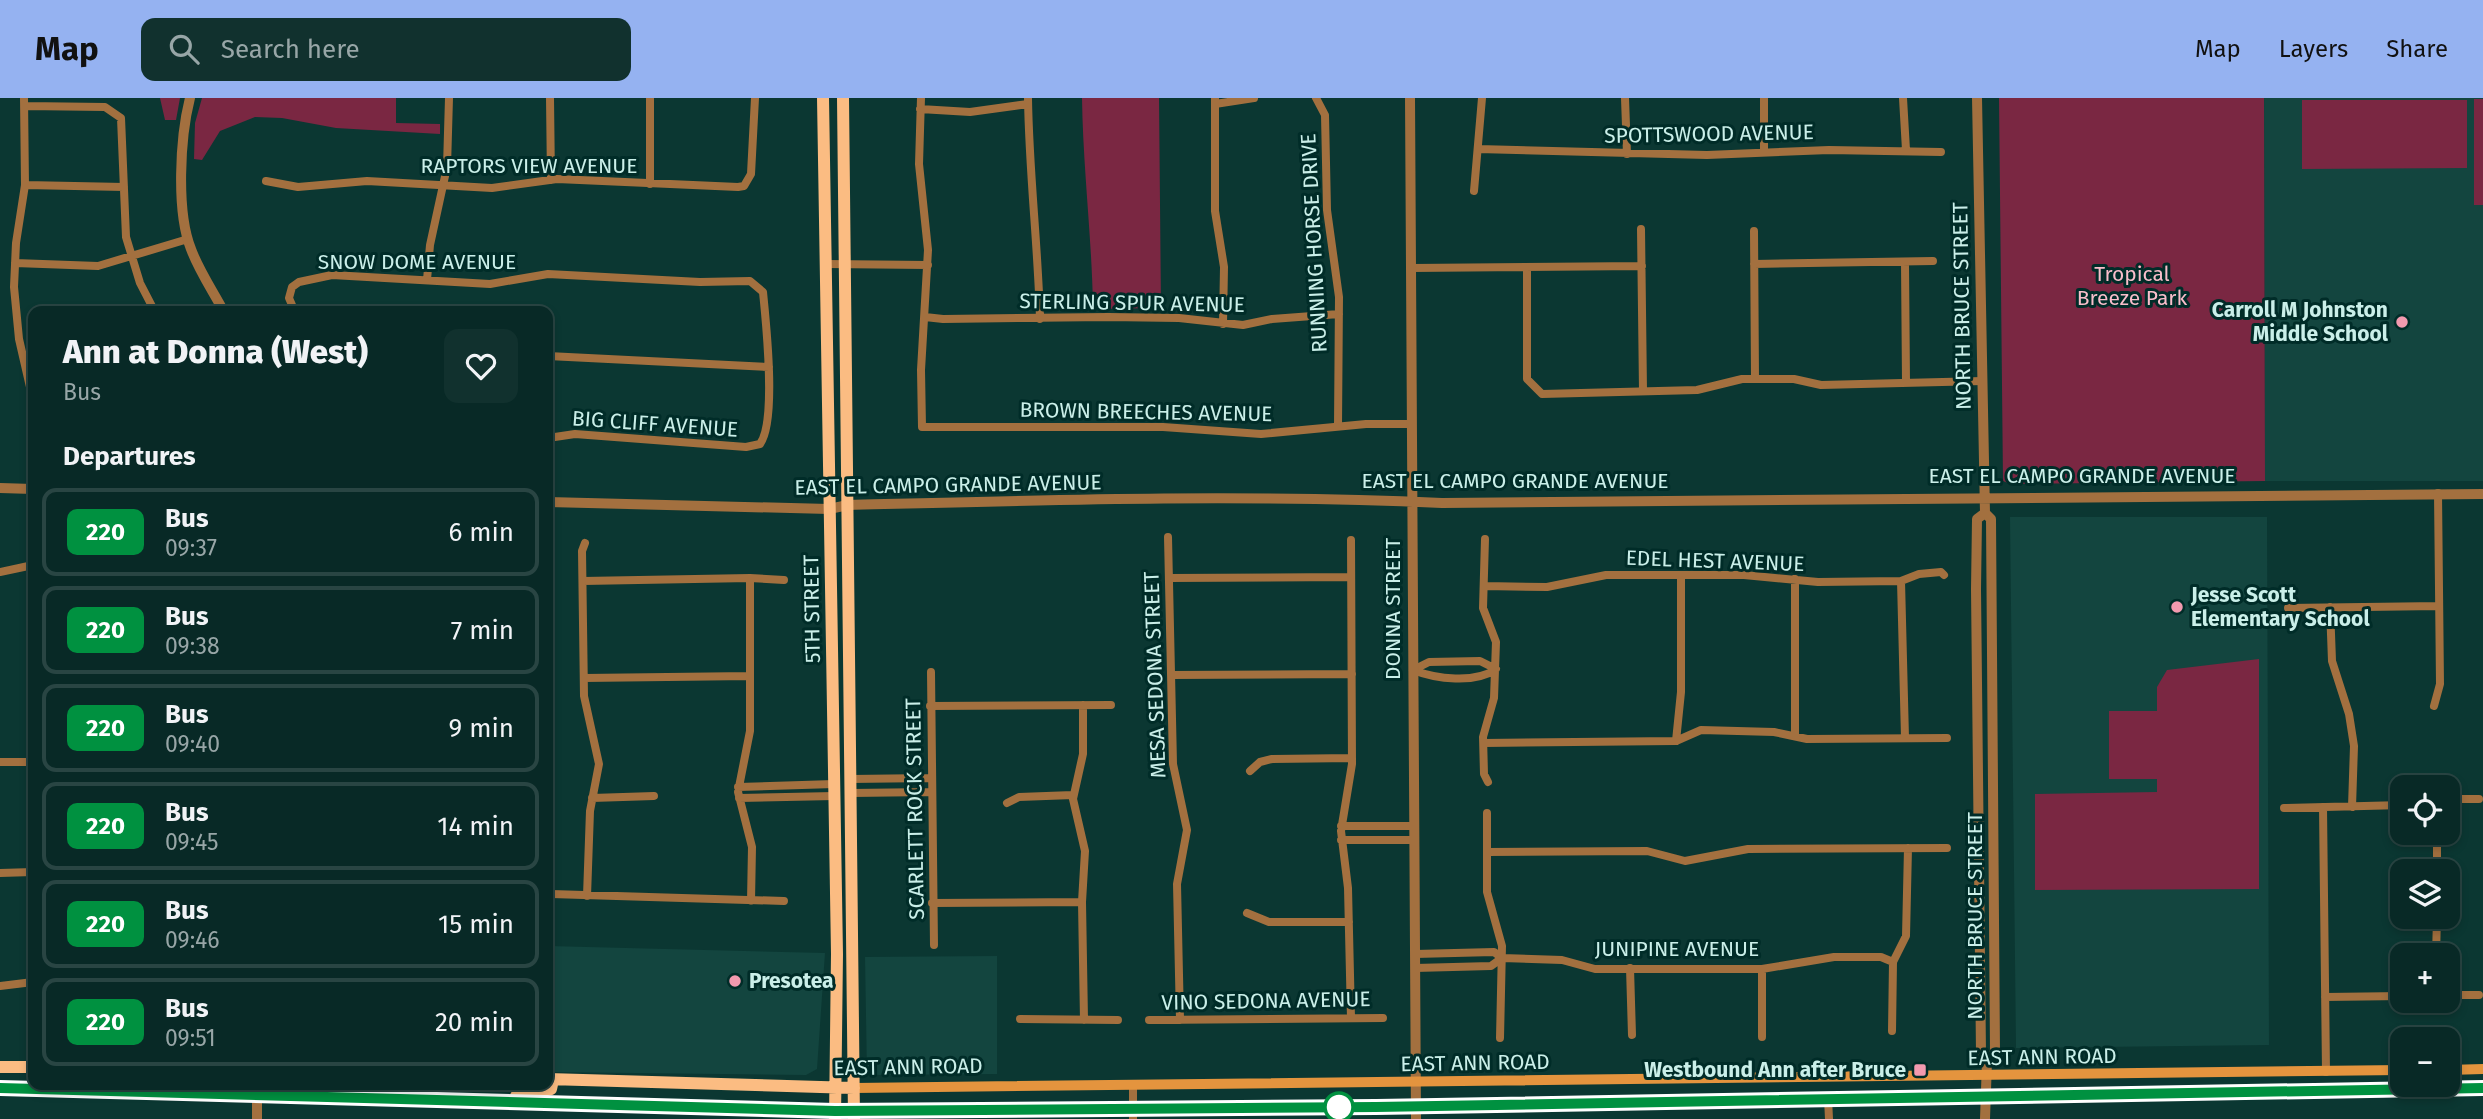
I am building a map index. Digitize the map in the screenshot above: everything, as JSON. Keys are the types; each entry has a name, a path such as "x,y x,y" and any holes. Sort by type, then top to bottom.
{"main road":[{"name":"5TH STREET","path":"823,98 834,790 835,1115"},
{"name":"5TH STREET","path":"843,98 854,1115"},
{"path":"833,732 844,780 851,793"},
{"path":"834,790 852,851"},
{"path":"0,1067 28,1067"},
{"path":"2460,1070 2483,1069"},
{"name":"EAST ANN ROAD","path":"553,1079 854,1088 2390,1070"},
{"name":"EAST ANN ROAD","path":"0,1087 28,1087"},
{"name":"EAST ANN ROAD","path":"257,1090 854,1115 1133,1114 1828,1098 2483,1088"},
{"path":"489,1101 549,1090"}],"street":[{"path":"190,98 184,132 183,193 188,239 221,306"},
{"path":"427,280 430,245 443,186 449,98"},
{"path":"550,98 551,180"},
{"path":"650,98 650,184"},
{"name":"RAPTORS VIEW AVENUE","path":"266,181 298,187 352,181 492,188 551,180 738,187 748,181 755,98"},
{"path":"921,98 920,184 928,265 925,317"},
{"path":"1223,324 1224,267 1215,211 1215,101 1254,98"},
{"name":"DONNA STREET","path":"1410,98 1416,1119"},
{"path":"1474,191 1482,98"},
{"path":"1625,98 1627,153"},
{"path":"1764,98 1764,152"},
{"path":"1903,98 1906,150"},
{"name":"NORTH BRUCE STREET","path":"1977,98 1985,513 1991,519 1994,637 1994,1053 1987,1059 1981,1054 1976,589 1977,519 1985,513"},
{"name":"RUNNING HORSE DRIVE","path":"1318,100 1325,115 1327,210 1337,278 1338,426"},
{"path":"920,109 970,112 1028,101 1030,189 1038,251 1040,319"},
{"path":"28,377 16,319 15,263 25,185 24,102 105,107 118,113 121,118 125,160 124,221 130,257 152,306"},
{"name":"SPOTTSWOOD AVENUE","path":"1478,149 1627,153 1906,150 1941,152"},
{"path":"25,185 124,187"},
{"path":"1640,229 1643,391"},
{"path":"1754,231 1755,379"},
{"path":"15,263 98,266 188,239"},
{"path":"1754,264 1933,261"},
{"path":"1905,263 1906,383"},
{"path":"826,264 928,265"},
{"path":"1412,268 1642,266"},
{"path":"1527,267 1527,379 1535,390 1542,394 1697,390 1735,380 1755,379 1794,379 1821,386 1983,381"},
{"name":"SNOW DOME AVENUE","path":"291,306 290,293 299,282 332,275 490,284 562,274 700,282 750,281 763,292 769,367"},
{"name":"STERLING SPUR AVENUE","path":"925,317 1179,318 1243,325 1272,319 1339,314"},
{"name":"BROWN BREECHES AVENUE","path":"925,317 921,370 922,427 1163,427 1261,434 1338,426 1410,424"},
{"path":"22,350 28,349"},
{"path":"553,356 769,367"},
{"name":"BIG CLIFF AVENUE","path":"553,437 575,434 746,447 760,444 766,435 769,367"},
{"path":"0,488 28,489"},
{"path":"2434,706 2440,684 2438,493"},
{"name":"EAST EL CAMPO GRANDE AVENUE","path":"553,502 829,509 848,505 1322,499 1411,501 2483,494"},
{"name":"MESA SEDONA STREET","path":"1168,537 1174,774 1187,830 1177,884 1180,1020"},
{"path":"1485,539 1483,608 1496,642 1494,698 1484,743 1484,774 1488,782"},
{"path":"1351,540 1352,758 1341,826 1348,888 1351,1018"},
{"path":"585,542 584,696 598,764 592,798 587,896"},
{"path":"0,572 28,566"},
{"name":"EDEL HEST AVENUE","path":"1484,586 1547,587 1606,575 1681,575 1818,582 1901,581 1919,573 1941,572 1944,575"},
{"path":"1676,741 1681,692 1681,575"},
{"path":"1169,578 1351,577"},
{"path":"583,581 750,578 784,580"},
{"path":"750,578 750,731 738,798 752,847 751,901"},
{"path":"1795,579 1795,736"},
{"path":"1901,581 1905,738"},
{"path":"2288,608 2438,606"},
{"path":"2330,607 2332,661 2349,714 2354,746 2352,807"},
{"path":"1413,670 1429,662 1480,661 1496,669"},
{"path":"1413,670 1430,677 1485,677 1496,669"},
{"name":"SCARLETT ROCK STREET","path":"931,672 934,945"},
{"path":"1171,675 1352,674"},
{"path":"584,678 750,676"},
{"path":"1083,705 1083,754 1073,795 1085,851 1082,902 1084,1020"},
{"path":"930,706 1111,705"},
{"path":"1484,743 1676,741 1701,730 1774,732 1795,736 1947,738"},
{"path":"1250,771 1260,762 1272,759 1352,758"},
{"path":"0,762 28,762"},
{"path":"850,779 931,778"},
{"path":"738,787 834,790"},
{"path":"738,798 834,790"},
{"path":"851,793 931,792"},
{"path":"1007,803 1019,797 1073,795"},
{"path":"592,798 654,796"},
{"path":"2460,799 2479,799"},
{"path":"2284,808 2390,806"},
{"path":"2323,807 2326,1072"},
{"path":"1487,813 1487,892 1502,946 1500,1038"},
{"path":"1341,826 1414,826"},
{"path":"1341,840 1414,839"},
{"path":"1892,1031 1893,962 1906,936 1908,848"},
{"path":"1487,852 1647,851 1685,861 1748,849 1947,848"},
{"path":"0,873 28,872"},
{"path":"553,894 784,901"},
{"path":"932,903 1082,902"},
{"path":"1247,913 1261,920 1280,923 1349,922"},
{"name":"JUNIPINE AVENUE","path":"1415,954 1494,952 1502,958 1562,960 1595,969 1762,969 1834,957 1881,957 1893,962"},
{"name":"JUNIPINE AVENUE","path":"1415,968 1491,966 1502,958"},
{"path":"1630,968 1632,1035"},
{"path":"1762,969 1762,1037"},
{"path":"0,986 28,983"},
{"path":"2460,995 2479,995"},
{"path":"2325,997 2390,996"},
{"name":"VINO SEDONA AVENUE","path":"1149,1020 1383,1018"},
{"path":"1020,1019 1118,1020"},
{"path":"1985,1119 1987,1061"},
{"path":"1133,1084 1133,1114"},
{"path":"257,1090 257,1119"},
{"path":"1828,1098 1829,1119"}],"shaded area":[{"path":"2264,98 2483,98 2483,481 2265,481"},
{"path":"2010,517 2267,517 2269,1045 2016,1048"},
{"path":"553,946 825,953 817,1069 806,1075 553,1072"},
{"path":"997,956 997,1074 867,1075 865,957"}],"green space":[{"path":"160,98 180,98 176,120 165,120"},
{"path":"202,98 396,98 396,123 440,124 440,134 336,128 282,118 255,117 220,131 202,160 194,159 195,123"},
{"path":"1082,98 1159,98 1161,308 1093,309"},
{"name":"Tropical Breeze Park","path":"1999,98 2264,98 2265,481 2010,484 2003,481"},
{"path":"2474,99 2483,99 2483,205 2474,205"},
{"path":"2302,100 2467,100 2467,168 2302,169"},
{"path":"2259,659 2259,889 2035,890 2035,794 2157,792 2157,779 2109,779 2109,711 2157,711 2157,687 2167,670"}],"bus line":[{"name":"220","path":"0,1088 28,1089"},
{"name":"220","path":"75,1090 835,1111 1376,1107 2483,1088"}],"place":[{"name":"Carroll M Johnston Middle School","path":"2402,322"},
{"name":"Jesse Scott Elementary School","path":"2177,607"},
{"name":"Presotea","path":"735,981"},
{"name":"Westbound Ann after Bruce","path":"1920,1070"}]}
